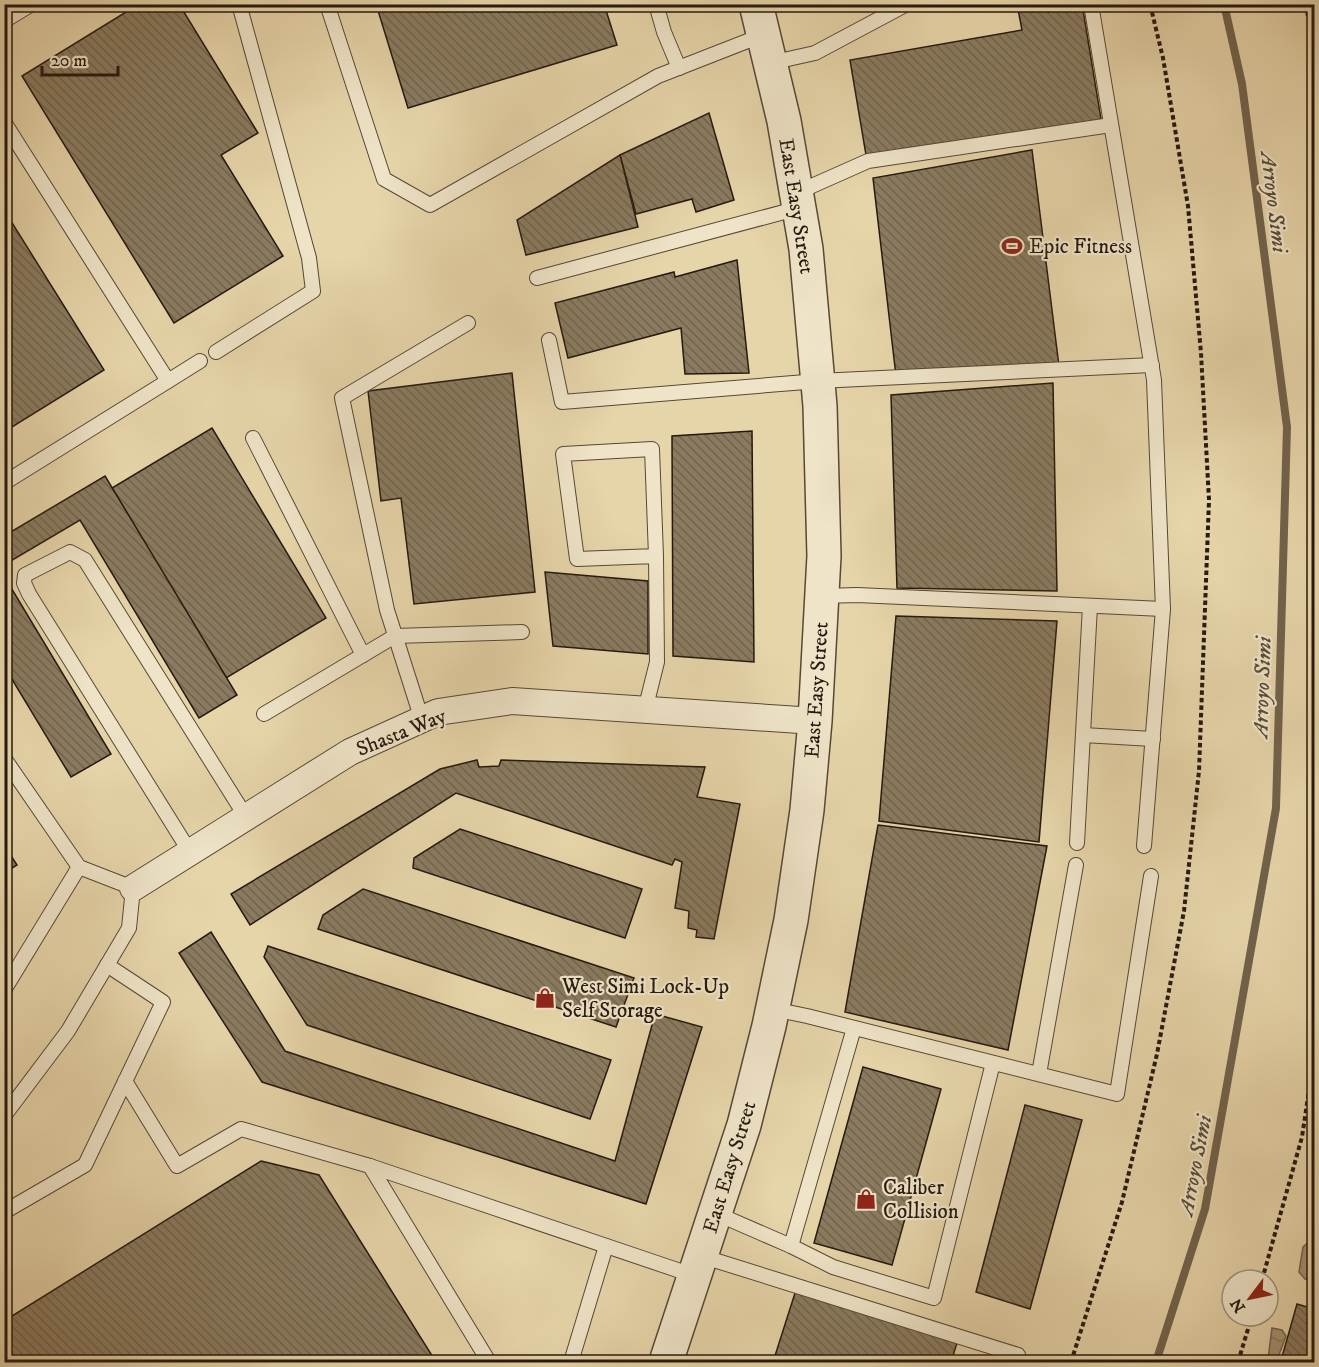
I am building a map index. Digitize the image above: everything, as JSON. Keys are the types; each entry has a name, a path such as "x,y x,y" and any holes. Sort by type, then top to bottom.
{"street":[{"name":"East Easy Street","path":"666,1362 744,1125 773,1009 791,920 807,810 815,721 824,556 818,381 806,249 784,121 763,34"},
{"name":"Shasta Way","path":"133,888 350,752 438,712 512,701 815,721"}],"lane":[{"path":"4,21 32,4"},
{"path":"216,352 313,291 309,258 239,4"},
{"path":"327,4 384,179 430,205 658,76 763,34 815,53 907,4"},
{"path":"656,4 664,32 679,68"},
{"path":"1091,4 1154,380 1163,609 1144,846"},
{"path":"4,122 168,381"},
{"path":"537,278 797,200 868,161 1111,125"},
{"path":"422,720 387,610 342,398 468,323"},
{"path":"549,340 562,402 818,381 1152,365"},
{"path":"4,483 200,361"},
{"path":"253,438 363,655"},
{"path":"645,710 657,662 656,556 652,449 563,454 577,559 656,556"},
{"path":"190,852 29,594 24,583 25,575 70,552 85,560 246,817"},
{"path":"822,596 857,595 1163,609"},
{"path":"1077,843 1090,606"},
{"path":"264,714 395,636 522,632"},
{"path":"1083,735 1153,739"},
{"path":"4,758 79,867 133,888 129,928 68,1031 4,1116"},
{"path":"1039,1074 1076,865"},
{"path":"4,990 79,867"},
{"path":"773,1009 1117,1094 1150,876"},
{"path":"4,1212 85,1165 163,1002 107,964"},
{"path":"791,1246 854,1028"},
{"path":"716,1213 833,1267 934,1298 993,1063"},
{"path":"125,1081 177,1166 241,1129 370,1166 606,1246 698,1266 1018,1355 1016,1362"},
{"path":"370,1166 489,1362"},
{"path":"571,1362 606,1246"}],"path":[{"path":"1306,4 1314,55"},
{"path":"1265,1268 1302,1137 1314,1057"},
{"path":"1238,1362 1248,1328"}],"water":[{"path":"1311,1240 1314,1241 1314,1277 1310,1280 1305,1279 1299,1272 1303,1247"},
{"path":"1272,1328 1282,1330 1286,1336 1277,1360 1268,1359"}],"building":[{"path":"139,4 179,4 258,133 221,155 283,256 174,323 22,76"},
{"path":"376,4 604,4 617,45 408,108"},
{"path":"1017,4 1082,4 1102,125 867,161 850,60 1022,30"},
{"path":"709,113 734,200 696,212 692,199 636,214 620,155"},
{"path":"1032,150 1059,366 896,376 873,178"},
{"path":"620,155 638,227 526,255 517,220"},
{"path":"4,210 104,370 4,432"},
{"path":"737,260 749,373 685,374 681,328 568,358 555,303 674,272 675,277"},
{"path":"512,373 535,592 414,604 401,498 381,501 368,391"},
{"path":"1053,383 1057,591 897,588 891,395"},
{"path":"212,428 326,618 226,678 112,488"},
{"path":"752,431 754,662 673,656 672,436"},
{"path":"105,476 237,695 199,718 80,520 4,565 4,536"},
{"path":"545,572 648,581 648,654 553,646"},
{"path":"4,576 111,754 71,777 4,666"},
{"path":"896,616 1057,621 1039,842 879,821"},
{"path":"477,760 479,767 499,766 501,760 705,767 697,797 740,804 714,939 696,937 697,930 688,928 689,911 675,908 682,862 675,859 672,865 456,793 250,925 231,894 440,769"},
{"path":"878,825 1047,846 1008,1050 845,1012"},
{"path":"460,829 642,889 625,938 413,868 414,858"},
{"path":"4,845 17,865 4,873"},
{"path":"363,889 634,978 616,1027 318,929 323,915"},
{"path":"211,932 285,1051 615,1161 655,1014 702,1027 646,1204 262,1082 179,953"},
{"path":"268,946 611,1060 590,1119 307,1025 264,957"},
{"path":"863,1067 941,1089 892,1265 814,1243"},
{"path":"1025,1105 1082,1120 1030,1309 976,1292"},
{"path":"261,1161 319,1175 436,1362 4,1362 4,1321"},
{"path":"796,1290 957,1343 951,1362 773,1362"},
{"path":"1297,1304 1314,1309 1314,1362 1300,1362 1282,1357"}],"waterway":[{"name":"Arroyo Simi","path":"1156,1362 1205,1209 1276,808 1287,427 1242,84 1224,4"}],"place":[{"name":"Epic Fitness","path":"1012,246"},
{"name":"West Simi Lock-Up Self Storage","path":"545,998"},
{"name":"Caliber Collision","path":"866,1199"}]}
